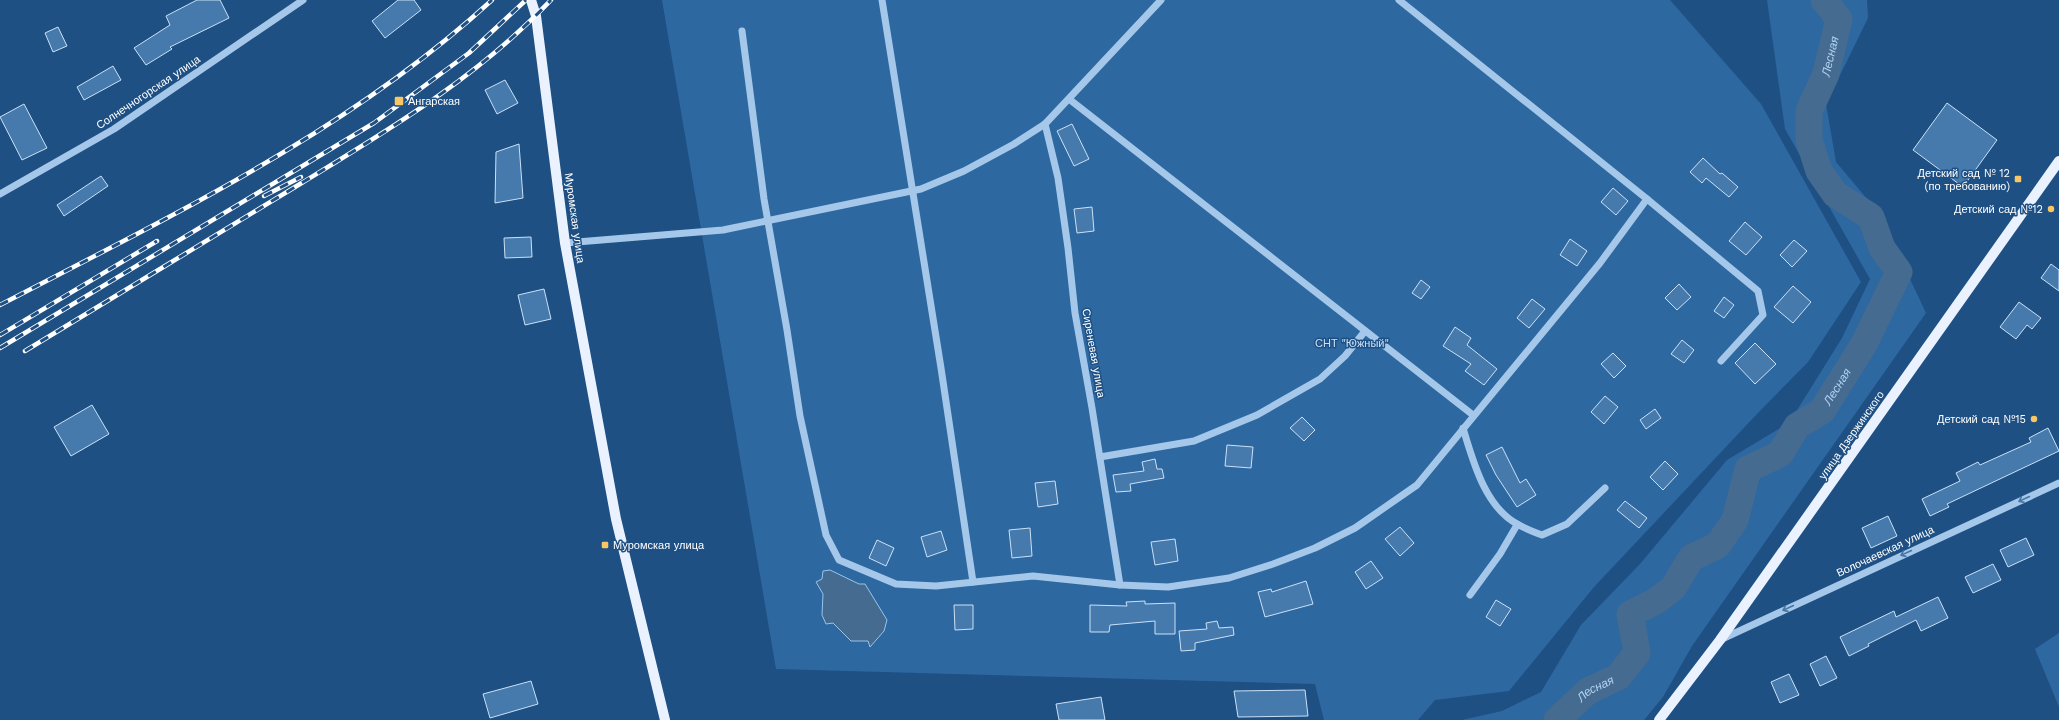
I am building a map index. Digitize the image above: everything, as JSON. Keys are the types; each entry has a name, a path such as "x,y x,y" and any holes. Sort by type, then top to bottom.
{"main road":[{"name":"Муромская улица","path":"531,0 536,16 566,244 616,519 665,720"},
{"name":"улица Дзержинского","path":"1659,720 1720,640 2059,161"}],"street":[{"name":"Солнечногорская улица","path":"0,194 114,129 303,0"},
{"path":"882,0 973,582"},
{"path":"566,244 723,230 768,222 921,189 964,171 1014,144 1045,124 1161,0"},
{"path":"1399,0 1647,199 1758,291 1763,315 1721,361"},
{"path":"742,31 768,222 800,416 826,535 831,548 839,560 896,584 936,586 1034,576 1120,586 1168,587 1229,578 1273,564 1315,548 1355,528 1417,485 1473,415 1509,374 1600,263 1647,199"},
{"path":"1069,98 1473,415"},
{"name":"Сиреневая улица","path":"1045,124 1058,178 1075,313 1100,457 1120,586"},
{"path":"1100,457 1194,441 1258,415 1320,379 1345,356 1365,331"},
{"path":"1463,428 1473,461 1492,502 1517,525 1542,535 1567,524 1605,488"},
{"name":"Волочаевская улица","path":"1720,640 2059,482"},
{"path":"1470,595 1500,554 1517,525"}],"green space":[{"name":"СНТ \"Южный\"","path":"662,0 1670,0 1761,104 1861,282 1808,362 1594,587 1509,691 1435,700 1418,720 1324,720 1315,684 776,669"},
{"path":"1767,0 1867,0 1868,18 1826,104 1836,162 1879,213 1926,313 1692,646 1663,697 1644,720 1462,720 1502,711 1541,692 1581,625 1640,564 1727,460 1789,423 1842,338 1870,279 1785,129"},
{"path":"2059,633 2059,707 2035,649"}],"shaded area":[{"path":"830,570 859,584 865,584 887,620 884,631 870,647 868,641 851,641 833,623 826,624 822,615 823,594 816,582 822,579 823,571"}],"building":[{"path":"197,0 220,0 229,18 170,47 172,49 146,65 134,48 170,25 166,16"},
{"path":"398,0 414,0 421,10 385,38 372,21"},
{"path":"58,27 67,46 53,52 45,33"},
{"path":"113,66 121,80 84,100 77,87"},
{"path":"505,80 518,103 497,114 485,90"},
{"path":"1947,103 1997,140 1963,187 1913,150"},
{"path":"24,104 47,148 22,160 0,117"},
{"path":"1072,124 1089,159 1074,166 1057,131"},
{"path":"519,144 523,198 495,203 496,152"},
{"path":"1703,158 1720,174 1722,173 1738,187 1729,197 1706,178 1702,183 1690,172"},
{"path":"101,176 108,186 64,216 57,205"},
{"path":"1613,188 1628,201 1616,215 1601,202"},
{"path":"1092,207 1094,231 1077,233 1074,209"},
{"path":"1745,222 1762,237 1746,255 1729,241"},
{"path":"531,237 532,257 505,258 504,238"},
{"path":"1570,239 1587,251 1577,266 1560,255"},
{"path":"1794,240 1807,251 1792,267 1780,255"},
{"path":"2051,264 2059,270 2059,291 2041,278"},
{"path":"1421,280 1430,287 1421,299 1412,293"},
{"path":"1679,284 1691,297 1677,310 1665,298"},
{"path":"1793,286 1811,302 1793,323 1774,307"},
{"path":"544,289 551,319 525,325 518,295"},
{"path":"1724,297 1734,305 1724,318 1714,311"},
{"path":"1532,299 1545,309 1529,328 1517,318"},
{"path":"2019,302 2041,318 2032,329 2027,325 2016,339 2000,327"},
{"path":"1455,327 1471,338 1467,345 1497,369 1484,385 1465,371 1471,364 1443,346"},
{"path":"1682,340 1694,350 1684,363 1671,354"},
{"path":"1755,343 1776,364 1755,384 1735,363"},
{"path":"1613,353 1626,366 1614,378 1601,364"},
{"path":"1605,396 1618,407 1604,424 1591,412"},
{"path":"92,405 109,434 71,456 54,427"},
{"path":"1655,409 1661,418 1646,429 1640,420"},
{"path":"1302,417 1315,430 1304,441 1290,428"},
{"path":"2048,428 2059,451 1947,504 1949,507 1930,516 1922,499 1960,481 1956,473 1978,462 1980,465 2031,442 2029,438"},
{"path":"1227,445 1253,447 1251,468 1225,466"},
{"path":"1502,447 1520,483 1526,479 1536,495 1517,507 1496,475 1486,455"},
{"path":"1155,459 1157,469 1162,469 1164,478 1130,484 1131,491 1116,492 1113,475 1144,471 1142,462"},
{"path":"1665,461 1678,474 1663,490 1650,477"},
{"path":"1055,481 1058,504 1038,507 1035,483"},
{"path":"1625,501 1647,518 1639,528 1617,510"},
{"path":"1888,516 1897,536 1871,548 1862,528"},
{"path":"1400,527 1414,543 1400,556 1385,539"},
{"path":"1030,528 1032,556 1012,558 1009,530"},
{"path":"941,531 947,550 927,557 921,537"},
{"path":"2026,538 2034,555 2008,567 2000,550"},
{"path":"1175,539 1178,561 1155,565 1151,542"},
{"path":"877,540 894,548 886,566 869,558"},
{"path":"1371,561 1383,578 1366,589 1355,572"},
{"path":"1993,564 2001,580 1973,593 1965,577"},
{"path":"1306,581 1313,604 1265,617 1258,592 1271,589 1272,592"},
{"path":"1938,597 1948,618 1921,631 1916,620 1868,644 1869,646 1849,656 1840,637 1894,611 1896,617"},
{"path":"1496,600 1511,609 1500,626 1486,617"},
{"path":"1145,601 1145,604 1175,603 1175,634 1155,634 1155,621 1110,625 1109,632 1090,632 1090,605 1127,606 1126,602"},
{"path":"954,605 973,605 973,629 955,630"},
{"path":"1217,621 1219,628 1233,627 1234,635 1195,643 1195,650 1181,651 1179,631 1207,629 1206,623"},
{"path":"1826,656 1837,678 1820,686 1810,664"},
{"path":"1789,674 1799,695 1780,703 1771,682"},
{"path":"531,681 538,704 490,718 483,694"},
{"path":"1305,690 1308,716 1238,717 1234,691"},
{"path":"1101,697 1105,720 1059,720 1056,704"}],"waterway":[{"name":"Лесная","path":"1557,720 1588,691 1618,677 1637,653 1630,614 1656,601 1673,588 1691,558 1718,545 1735,520 1748,469 1780,454 1797,426 1822,411 1864,344 1899,272 1882,248 1871,217 1835,194 1819,171 1809,140 1809,111 1826,74 1839,19 1824,0"}],"railway":[{"path":"0,305 193,204 319,131 379,90 437,47 492,0"},
{"path":"0,348 374,123 469,53 526,0"},
{"path":"25,351 400,122 463,78 494,54 551,0"},
{"path":"264,196 301,177"},
{"path":"0,335 157,241"}],"place":[{"name":"Ангарская","path":"399,101"},
{"name":"Детский сад № 12 (по требованию)","path":"2018,179"},
{"name":"Детский сад №12","path":"2051,209"},
{"name":"Детский сад №15","path":"2034,419"},
{"name":"Муромская улица","path":"605,545"}]}
